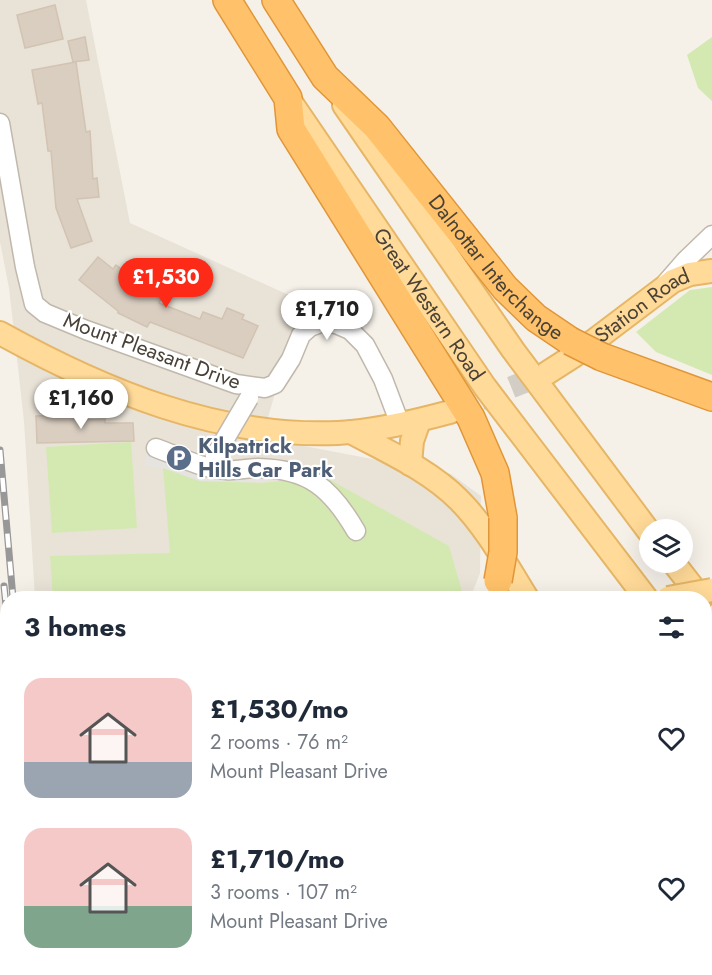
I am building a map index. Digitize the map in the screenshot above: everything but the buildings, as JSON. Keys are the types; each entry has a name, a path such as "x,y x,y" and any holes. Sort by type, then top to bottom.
{"highway":[{"name":"Great Western Road","path":"227,0 288,98"},
{"name":"Great Western Road","path":"276,0 325,77"},
{"name":"Dalnottar Interchange","path":"325,77 377,127 505,288 536,318 570,341 602,357 712,397"},
{"path":"288,98 291,129 479,434 495,473 503,518 503,552 496,590"}],"main road":[{"name":"Great Western Road","path":"325,77 513,350 640,519"},
{"name":"Great Western Road","path":"288,98 485,387 641,591"},
{"name":"Station Road","path":"547,373 624,320 661,289 690,274 712,271"},
{"path":"0,333 126,394 198,417 252,428 313,433 351,432 450,412"},
{"path":"409,422 412,441 410,464"},
{"path":"351,432 410,464 459,500 491,542 522,591"},
{"path":"682,573 696,591"}],"street":[{"name":"Mount Pleasant Drive","path":"0,123 25,267 34,304 45,313 236,384 251,392 275,384 291,359 301,335 310,327 322,322 336,324 350,330 365,345 382,379 409,422"},
{"path":"661,289 686,260 712,236"},
{"path":"212,462 251,392"},
{"path":"156,448 212,462 226,471 256,468 294,472 312,480 324,489 346,514 356,531"}],"shaded area":[{"path":"0,0 86,0 130,223 302,301 262,438 451,474 481,496 480,573 473,591 35,591 24,421 9,288 0,242"},
{"name":"Kilpatrick Hills Car Park","path":"147,440 196,452 226,463 263,464 269,482 200,481 163,468 145,466"}],"green space":[{"path":"712,37 712,101 698,88 687,55"},
{"path":"712,287 712,375 656,352 636,332 690,290"},
{"path":"131,442 137,528 52,533 46,447"},
{"path":"163,468 200,481 260,483 325,477 449,546 462,591 52,591 50,556 170,553"}],"tunnel":[{"path":"450,412 547,373"}],"railway":[{"path":"0,450 12,591"},
{"path":"4,586 5,591"}],"place":[{"name":"Kilpatrick Hills Car Park","path":"179,458"}]}
